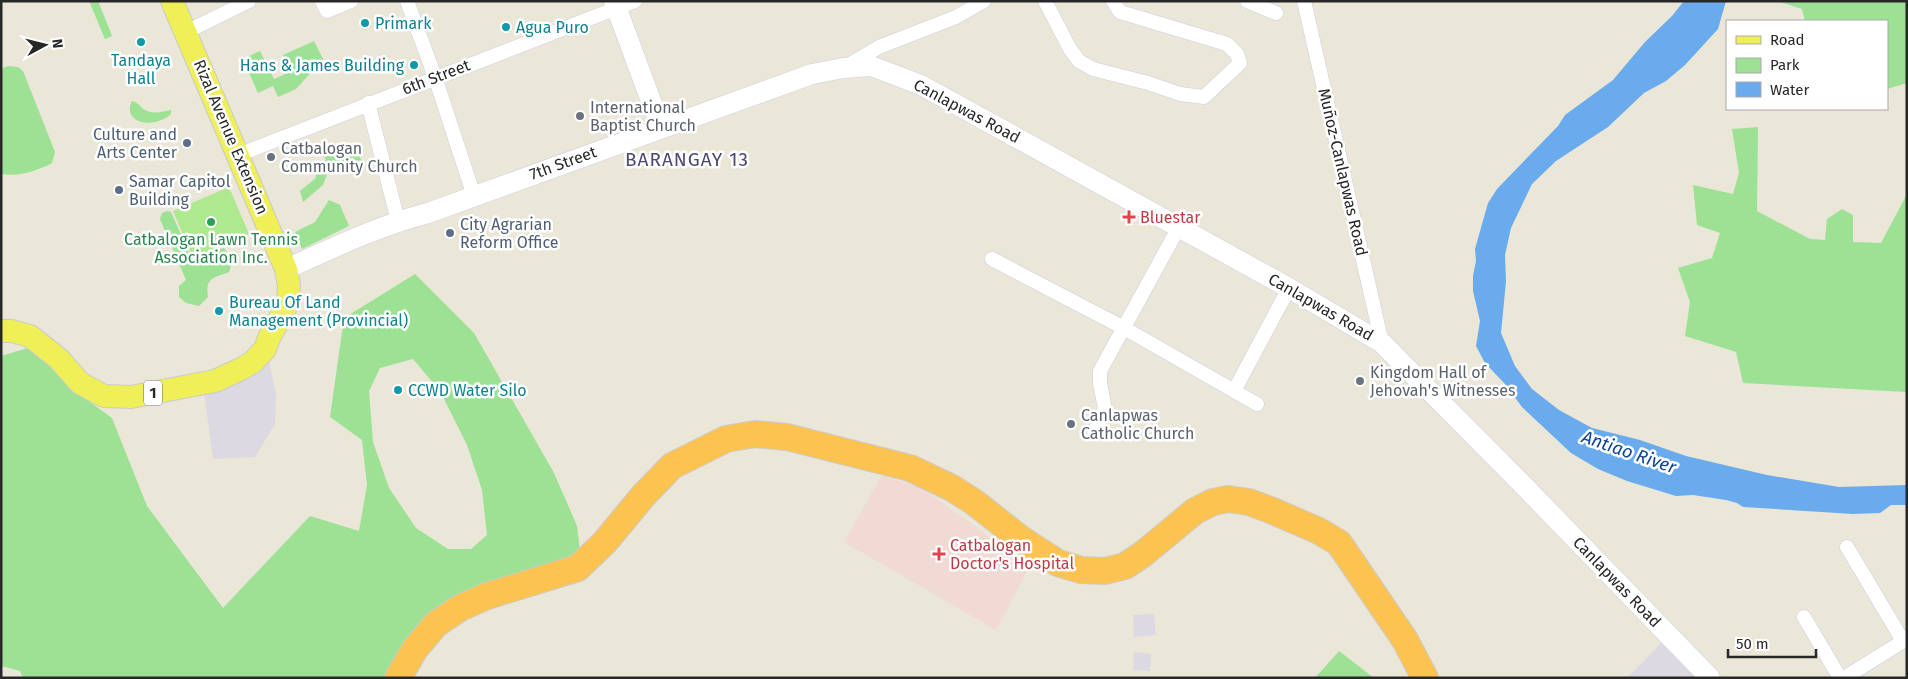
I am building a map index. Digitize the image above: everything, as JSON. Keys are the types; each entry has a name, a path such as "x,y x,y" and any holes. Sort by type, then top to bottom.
{"highway":[{"path":"398,678 415,649 436,624 460,608 487,596 578,568 605,542 643,496 672,466 726,439 755,434 787,437 910,468 952,488 974,502 1021,539 1058,563 1081,570 1105,571 1125,566 1143,554 1195,511 1213,502 1228,499 1249,502 1320,531 1339,543 1405,640 1425,678"}],"main road":[{"name":"Rizal Avenue Extension","path":"1,331 12,331 30,336 59,359 80,383 104,396 130,397 214,381 253,362 265,349 288,303 289,285 286,269 172,1"}],"street":[{"path":"186,32 249,1"},
{"path":"322,1 327,11 351,1"},
{"path":"407,1 435,77 474,196"},
{"path":"844,68 879,47 956,17 984,1"},
{"path":"1045,1 1070,49 1079,61 1093,69 1148,83 1180,94 1204,97 1240,63 1237,54 1227,44 1120,12 1113,1"},
{"path":"1248,1 1276,13"},
{"name":"Muñoz-Canlapwas Road","path":"1304,1 1382,343"},
{"path":"622,3 661,128"},
{"name":"6th Street","path":"238,155 622,3"},
{"name":"Canlapwas Road","path":"844,68 871,66 921,85 1289,288 1382,343 1710,678"},
{"name":"7th Street","path":"286,269 338,245 398,221 428,213 812,74 844,68"},
{"path":"368,104 398,221"},
{"path":"1094,432 1105,409 1100,383 1100,371 1179,227"},
{"path":"992,259 1124,328 1258,404"},
{"path":"1234,390 1289,288"},
{"path":"1844,678 1905,640 1847,547"},
{"path":"1804,617 1840,678"}],"shaded area":[{"path":"269,361 276,394 275,424 255,457 213,459 204,392"},
{"name":"Catbalogan Doctor's Hospital","path":"882,475 923,489 1030,566 996,630 844,542"},
{"path":"1154,614 1156,635 1134,637 1133,615"},
{"path":"1668,636 1711,678 1627,678"},
{"path":"1134,652 1151,654 1150,671 1133,670"}],"green space":[{"path":"89,1 98,1 112,36 105,39"},
{"path":"1777,1 1907,1 1907,83 1888,89 1888,20 1805,20 1802,9"},
{"path":"314,41 323,59 296,89 278,97 273,86 258,93 243,59 260,51 274,79 290,72 283,55"},
{"path":"8,66 18,67 23,71 55,152 52,163 34,171 14,175 1,174 1,69"},
{"path":"132,101 149,112 171,110 171,114 156,122 141,122 131,115"},
{"path":"1758,127 1757,211 1810,239 1825,240 1827,219 1842,209 1853,215 1853,242 1881,243 1907,194 1907,392 1743,383 1736,352 1685,336 1690,302 1678,268 1712,258 1720,233 1697,225 1693,185 1733,194 1739,173 1732,129"},
{"path":"327,148 336,156 357,149 361,160 328,171 323,185 303,202 300,191 316,178 314,166 326,160 321,150"},
{"name":"Catbalogan Lawn Tennis Association Inc.","path":"229,187 249,234 193,258 173,211"},
{"path":"329,200 340,205 349,226 302,249 295,232 315,222"},
{"path":"171,212 192,260 224,248 228,254 231,265 229,272 209,282 208,297 199,306 186,303 179,297 179,286 186,280 160,219 162,213"},
{"path":"415,274 474,333 554,473 577,526 580,551 550,566 457,594 414,633 384,678 23,678 20,671 1,666 1,356 31,347 68,386 112,418 147,506 223,608 310,516 359,531 367,485 362,440 330,417 344,318","holes":["413,359 440,391 467,445 482,490 487,535 471,549 448,549 416,528 389,488 373,442 369,391 380,368"]},
{"path":"1339,651 1374,678 1315,678"}],"water":[{"name":"Antiao River","path":"1684,1 1726,1 1718,29 1685,65 1666,81 1644,93 1608,127 1556,161 1532,184 1511,228 1505,255 1506,281 1501,333 1515,366 1532,389 1559,410 1592,428 1640,440 1686,456 1767,475 1839,487 1907,485 1907,505 1891,505 1880,513 1853,514 1743,507 1726,500 1693,495 1676,496 1627,481 1598,469 1571,453 1522,407 1505,384 1485,363 1476,346 1480,321 1473,291 1476,261 1475,249 1488,203 1497,189 1558,126 1565,115 1613,80 1645,42 1672,16"}],"place":[{"name":"Primark","path":"365,23"},
{"name":"Agua Puro","path":"506,27"},
{"name":"Tandaya Hall","path":"141,42"},
{"name":"Hans & James Building","path":"414,65"},
{"name":"International Baptist Church","path":"580,116"},
{"name":"Culture and Arts Center","path":"187,143"},
{"name":"Catbalogan Community Church","path":"271,157"},
{"name":"Samar Capitol Building","path":"119,190"},
{"name":"Bluestar","path":"1129,217"},
{"name":"Catbalogan Lawn Tennis Association Inc.","path":"211,222"},
{"name":"City Agrarian Reform Office","path":"450,233"},
{"name":"Bureau Of Land Management (Provincial)","path":"219,311"},
{"name":"Kingdom Hall of Jehovah's Witnesses","path":"1360,381"},
{"name":"CCWD Water Silo","path":"398,390"},
{"name":"Canlapwas Catholic Church","path":"1071,424"},
{"name":"Catbalogan Doctor's Hospital","path":"939,554"}],"district":[{"name":"BARANGAY 13","path":"687,159"}]}
